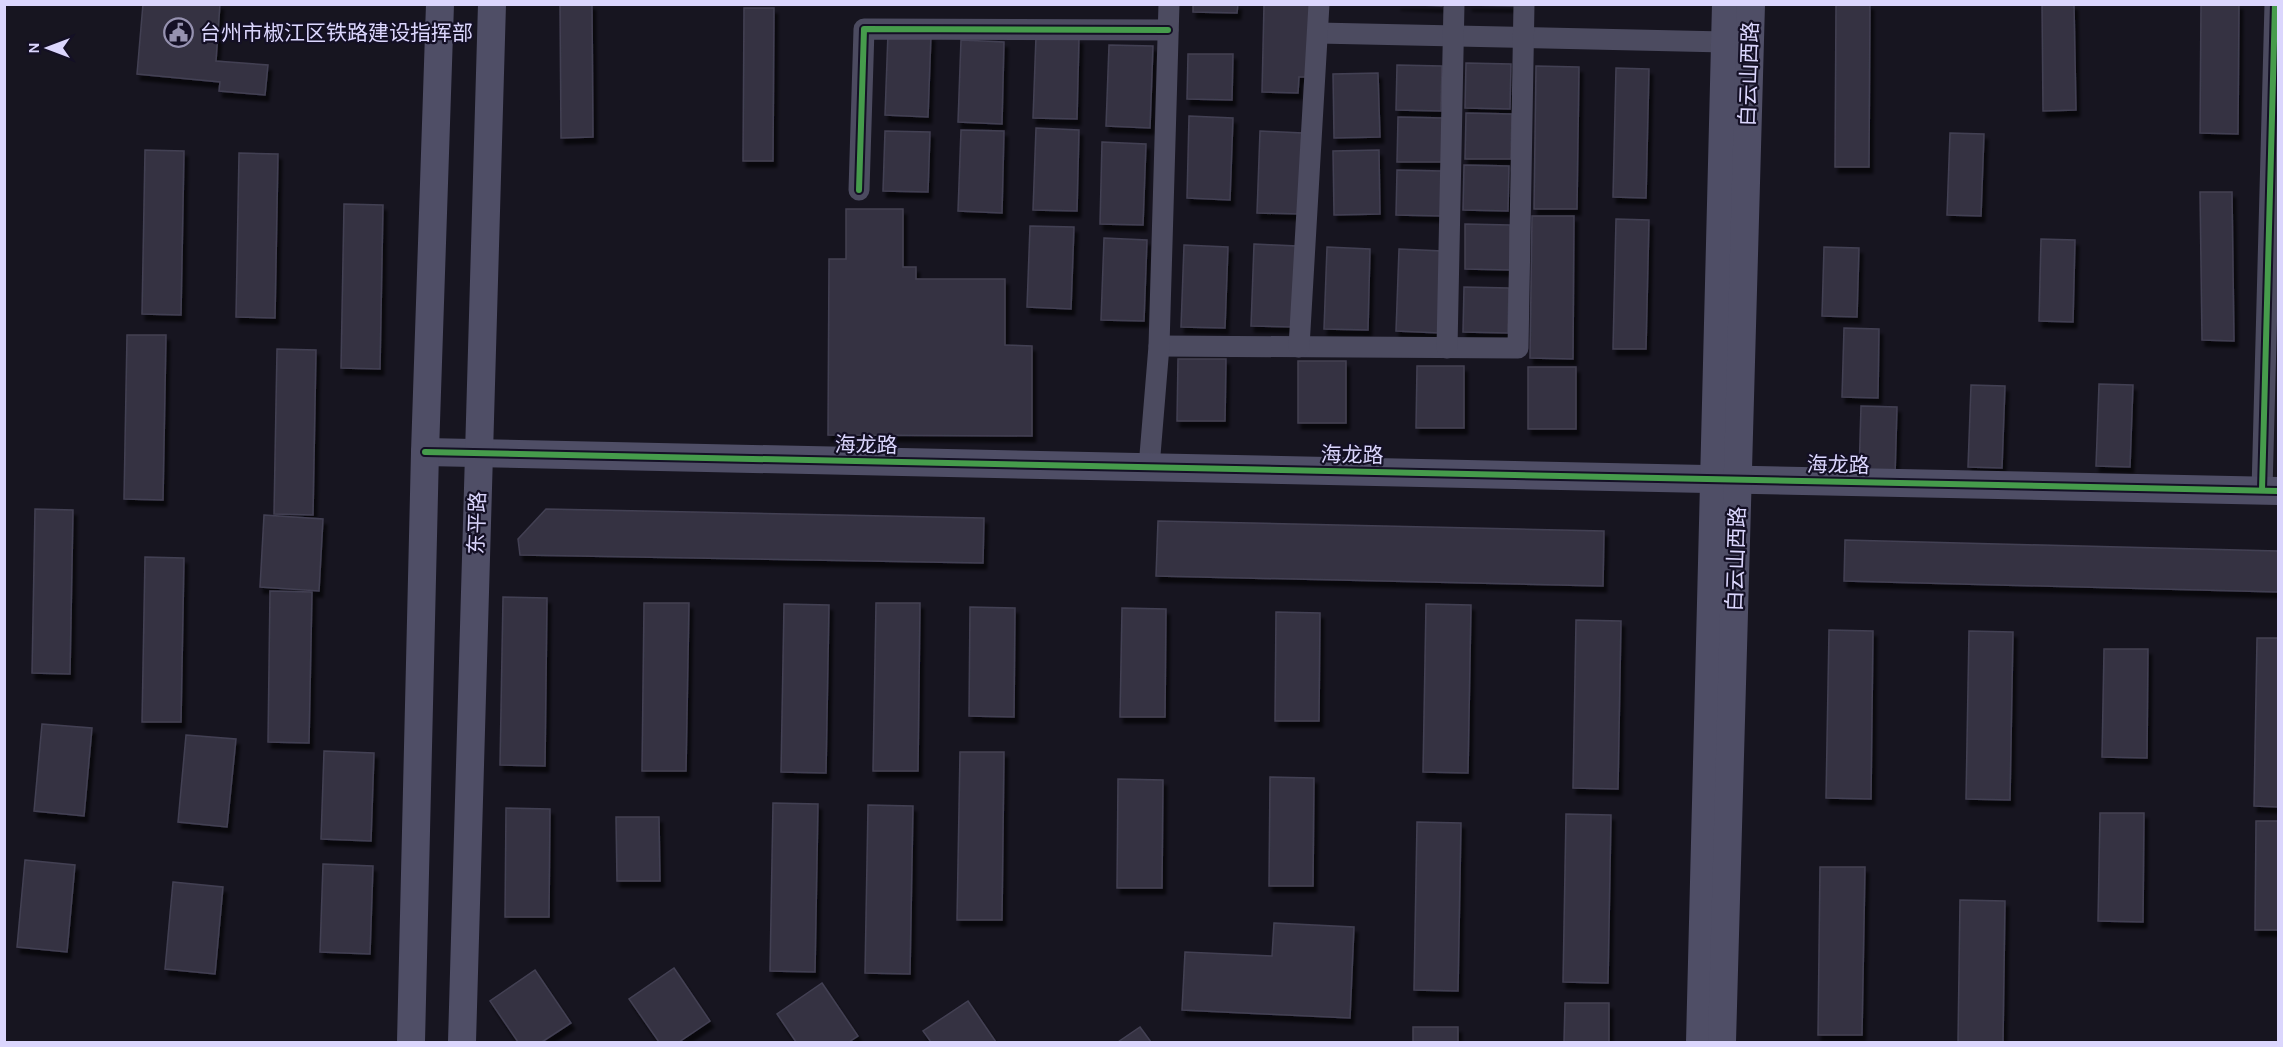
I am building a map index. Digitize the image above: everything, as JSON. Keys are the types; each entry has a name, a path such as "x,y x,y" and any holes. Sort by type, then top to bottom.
{"main road":[{"path":"411,1042 425,452 440,4"},
{"name":"东平路","path":"462,1042 492,4"},
{"name":"白云山西路","path":"1722,1042 1726,479 1726,4"},
{"name":"白云山西路","path":"1700,1042 1751,4"},
{"name":"海龙路","path":"425,452 2270,491"}],"street":[{"path":"1149,467 1159,346 1168,4"},
{"path":"1299,346 1319,4"},
{"path":"1447,348 1454,4"},
{"path":"1159,346 1518,348 1524,4"},
{"path":"2270,491 2275,4"},
{"path":"859,190 864,29 1168,30"},
{"path":"1318,33 1725,42"}],"building":[{"name":"台州市椒江区铁路建设指挥部","path":"143,4 220,4 216,61 268,65 265,95 219,91 220,82 137,74"},
{"path":"560,4 592,4 593,137 561,138"},
{"path":"1193,4 1238,4 1237,13 1193,12"},
{"path":"1264,4 1312,4 1311,77 1299,77 1298,93 1262,92"},
{"path":"1397,4 1442,4 1442,6"},
{"path":"1514,4 1514,6 1469,5"},
{"path":"1836,4 1870,4 1869,167 1835,167"},
{"path":"2042,4 2074,4 2076,110 2043,111"},
{"path":"2201,4 2239,4 2238,134 2200,133"},
{"path":"744,8 774,8 773,161 743,161"},
{"path":"888,33 931,35 928,117 885,115"},
{"path":"1036,36 1079,38 1077,119 1033,118"},
{"path":"961,40 1004,42 1002,124 958,122"},
{"path":"1109,45 1153,46 1150,128 1106,126"},
{"path":"1188,54 1233,54 1232,100 1187,99"},
{"path":"1466,63 1511,64 1510,109 1465,108"},
{"path":"1397,65 1442,66 1441,111 1396,110"},
{"path":"1536,66 1579,67 1577,209 1534,209"},
{"path":"1616,68 1649,69 1646,198 1613,197"},
{"path":"1378,73 1380,137 1334,138 1333,74"},
{"path":"1466,113 1512,114 1511,159 1465,159"},
{"path":"1189,116 1233,118 1230,200 1187,198"},
{"path":"1398,117 1443,118 1442,162 1397,162"},
{"path":"1036,128 1079,130 1077,211 1033,210"},
{"path":"961,130 1004,131 1002,213 958,211"},
{"path":"885,131 930,132 928,192 883,191"},
{"path":"1260,131 1303,133 1301,214 1257,213"},
{"path":"1950,133 1984,134 1981,216 1947,215"},
{"path":"1102,142 1146,144 1143,225 1100,224"},
{"path":"145,150 184,151 181,315 142,314"},
{"path":"1379,150 1380,214 1334,215 1333,151"},
{"path":"239,153 278,154 275,318 236,317"},
{"path":"1464,165 1509,166 1508,211 1463,210"},
{"path":"1397,170 1442,171 1441,216 1396,215"},
{"path":"2200,192 2232,192 2234,341 2202,340"},
{"path":"344,204 383,205 380,369 341,368"},
{"path":"846,209 903,209 903,267 916,267 916,279 1005,279 1005,345 1032,346 1032,436 828,435 829,259 846,259"},
{"path":"1532,216 1574,216 1573,359 1530,358"},
{"path":"1616,219 1649,220 1646,349 1613,349"},
{"path":"1465,224 1510,225 1510,270 1465,269"},
{"path":"1030,226 1074,227 1071,309 1027,307"},
{"path":"1104,238 1147,240 1144,321 1101,320"},
{"path":"2041,239 2075,240 2073,322 2039,321"},
{"path":"1254,244 1297,246 1294,327 1251,326"},
{"path":"1184,245 1228,247 1225,328 1181,327"},
{"path":"1327,247 1370,249 1368,330 1324,329"},
{"path":"1824,247 1859,248 1857,317 1822,316"},
{"path":"1399,249 1442,251 1440,333 1396,331"},
{"path":"1464,287 1509,288 1508,333 1463,332"},
{"path":"1844,328 1879,329 1878,398 1842,397"},
{"path":"127,335 166,335 163,500 124,499"},
{"path":"277,349 316,350 313,515 274,514"},
{"path":"1178,359 1226,359 1225,421 1177,421"},
{"path":"1298,361 1346,361 1346,423 1298,423"},
{"path":"1417,366 1464,366 1464,428 1416,428"},
{"path":"1528,367 1576,367 1576,429 1528,429"},
{"path":"2099,384 2133,385 2130,467 2096,466"},
{"path":"1971,385 2005,386 2002,468 1968,467"},
{"path":"1861,406 1897,407 1895,476 1859,475"},
{"path":"35,509 73,510 70,674 32,673"},
{"path":"546,509 984,518 983,563 520,555 518,539"},
{"path":"264,515 323,519 319,591 260,587"},
{"path":"1158,521 1604,531 1603,586 1156,576"},
{"path":"1845,540 2278,551 2278,592 1844,581"},
{"path":"145,557 184,558 181,722 142,722"},
{"path":"270,591 312,592 309,743 268,742"},
{"path":"503,597 547,598 545,766 500,765"},
{"path":"644,603 689,603 686,771 642,771"},
{"path":"876,603 920,603 918,771 873,771"},
{"path":"784,604 829,605 826,773 781,772"},
{"path":"1426,604 1471,605 1468,773 1423,772"},
{"path":"970,607 1015,608 1014,717 969,716"},
{"path":"1122,608 1166,609 1165,717 1120,717"},
{"path":"1276,612 1320,613 1319,721 1275,721"},
{"path":"1576,620 1621,621 1618,789 1573,788"},
{"path":"1829,630 1873,631 1871,799 1826,798"},
{"path":"1969,631 2013,632 2010,800 1966,799"},
{"path":"2257,638 2278,638 2278,807 2254,806"},
{"path":"2104,649 2148,649 2147,758 2102,757"},
{"path":"42,724 92,728 84,816 34,811"},
{"path":"186,735 236,739 227,827 178,822"},
{"path":"324,751 374,753 371,841 321,839"},
{"path":"960,752 1004,752 1002,920 957,920"},
{"path":"1270,777 1314,778 1313,886 1269,886"},
{"path":"1118,779 1163,780 1162,888 1117,888"},
{"path":"773,803 818,804 815,972 770,971"},
{"path":"868,805 913,806 910,974 865,973"},
{"path":"506,808 550,809 549,917 505,917"},
{"path":"2100,813 2144,813 2143,922 2098,921"},
{"path":"1566,814 1611,815 1608,983 1563,982"},
{"path":"616,817 659,817 660,881 617,881"},
{"path":"2256,821 2278,821 2278,930 2255,930"},
{"path":"1417,822 1461,823 1458,991 1414,990"},
{"path":"25,860 75,865 67,952 17,947"},
{"path":"323,864 373,866 370,954 320,952"},
{"path":"1820,867 1865,867 1862,1035 1818,1035"},
{"path":"173,882 223,887 215,974 165,969"},
{"path":"1960,900 2005,901 2003,1042 1958,1042"},
{"path":"1274,923 1354,927 1350,1018 1182,1010 1185,952 1272,956"},
{"path":"674,968 710,1021 679,1042 659,1042 629,999"},
{"path":"535,970 571,1023 542,1042 518,1042 490,1001"},
{"path":"822,983 858,1036 849,1042 796,1042 777,1014"},
{"path":"968,1001 996,1042 931,1042 923,1031"},
{"path":"1565,1003 1609,1003 1609,1042 1564,1042"},
{"path":"1140,1027 1151,1042 1118,1042"},
{"path":"1413,1027 1458,1027 1458,1042 1413,1042"}],"cycle path":[{"path":"2262,490 2275,4"},
{"path":"859,190 864,29 1168,30"},
{"path":"425,452 2278,491"}],"place":[{"name":"台州市椒江区铁路建设指挥部","path":"179,33"}]}
